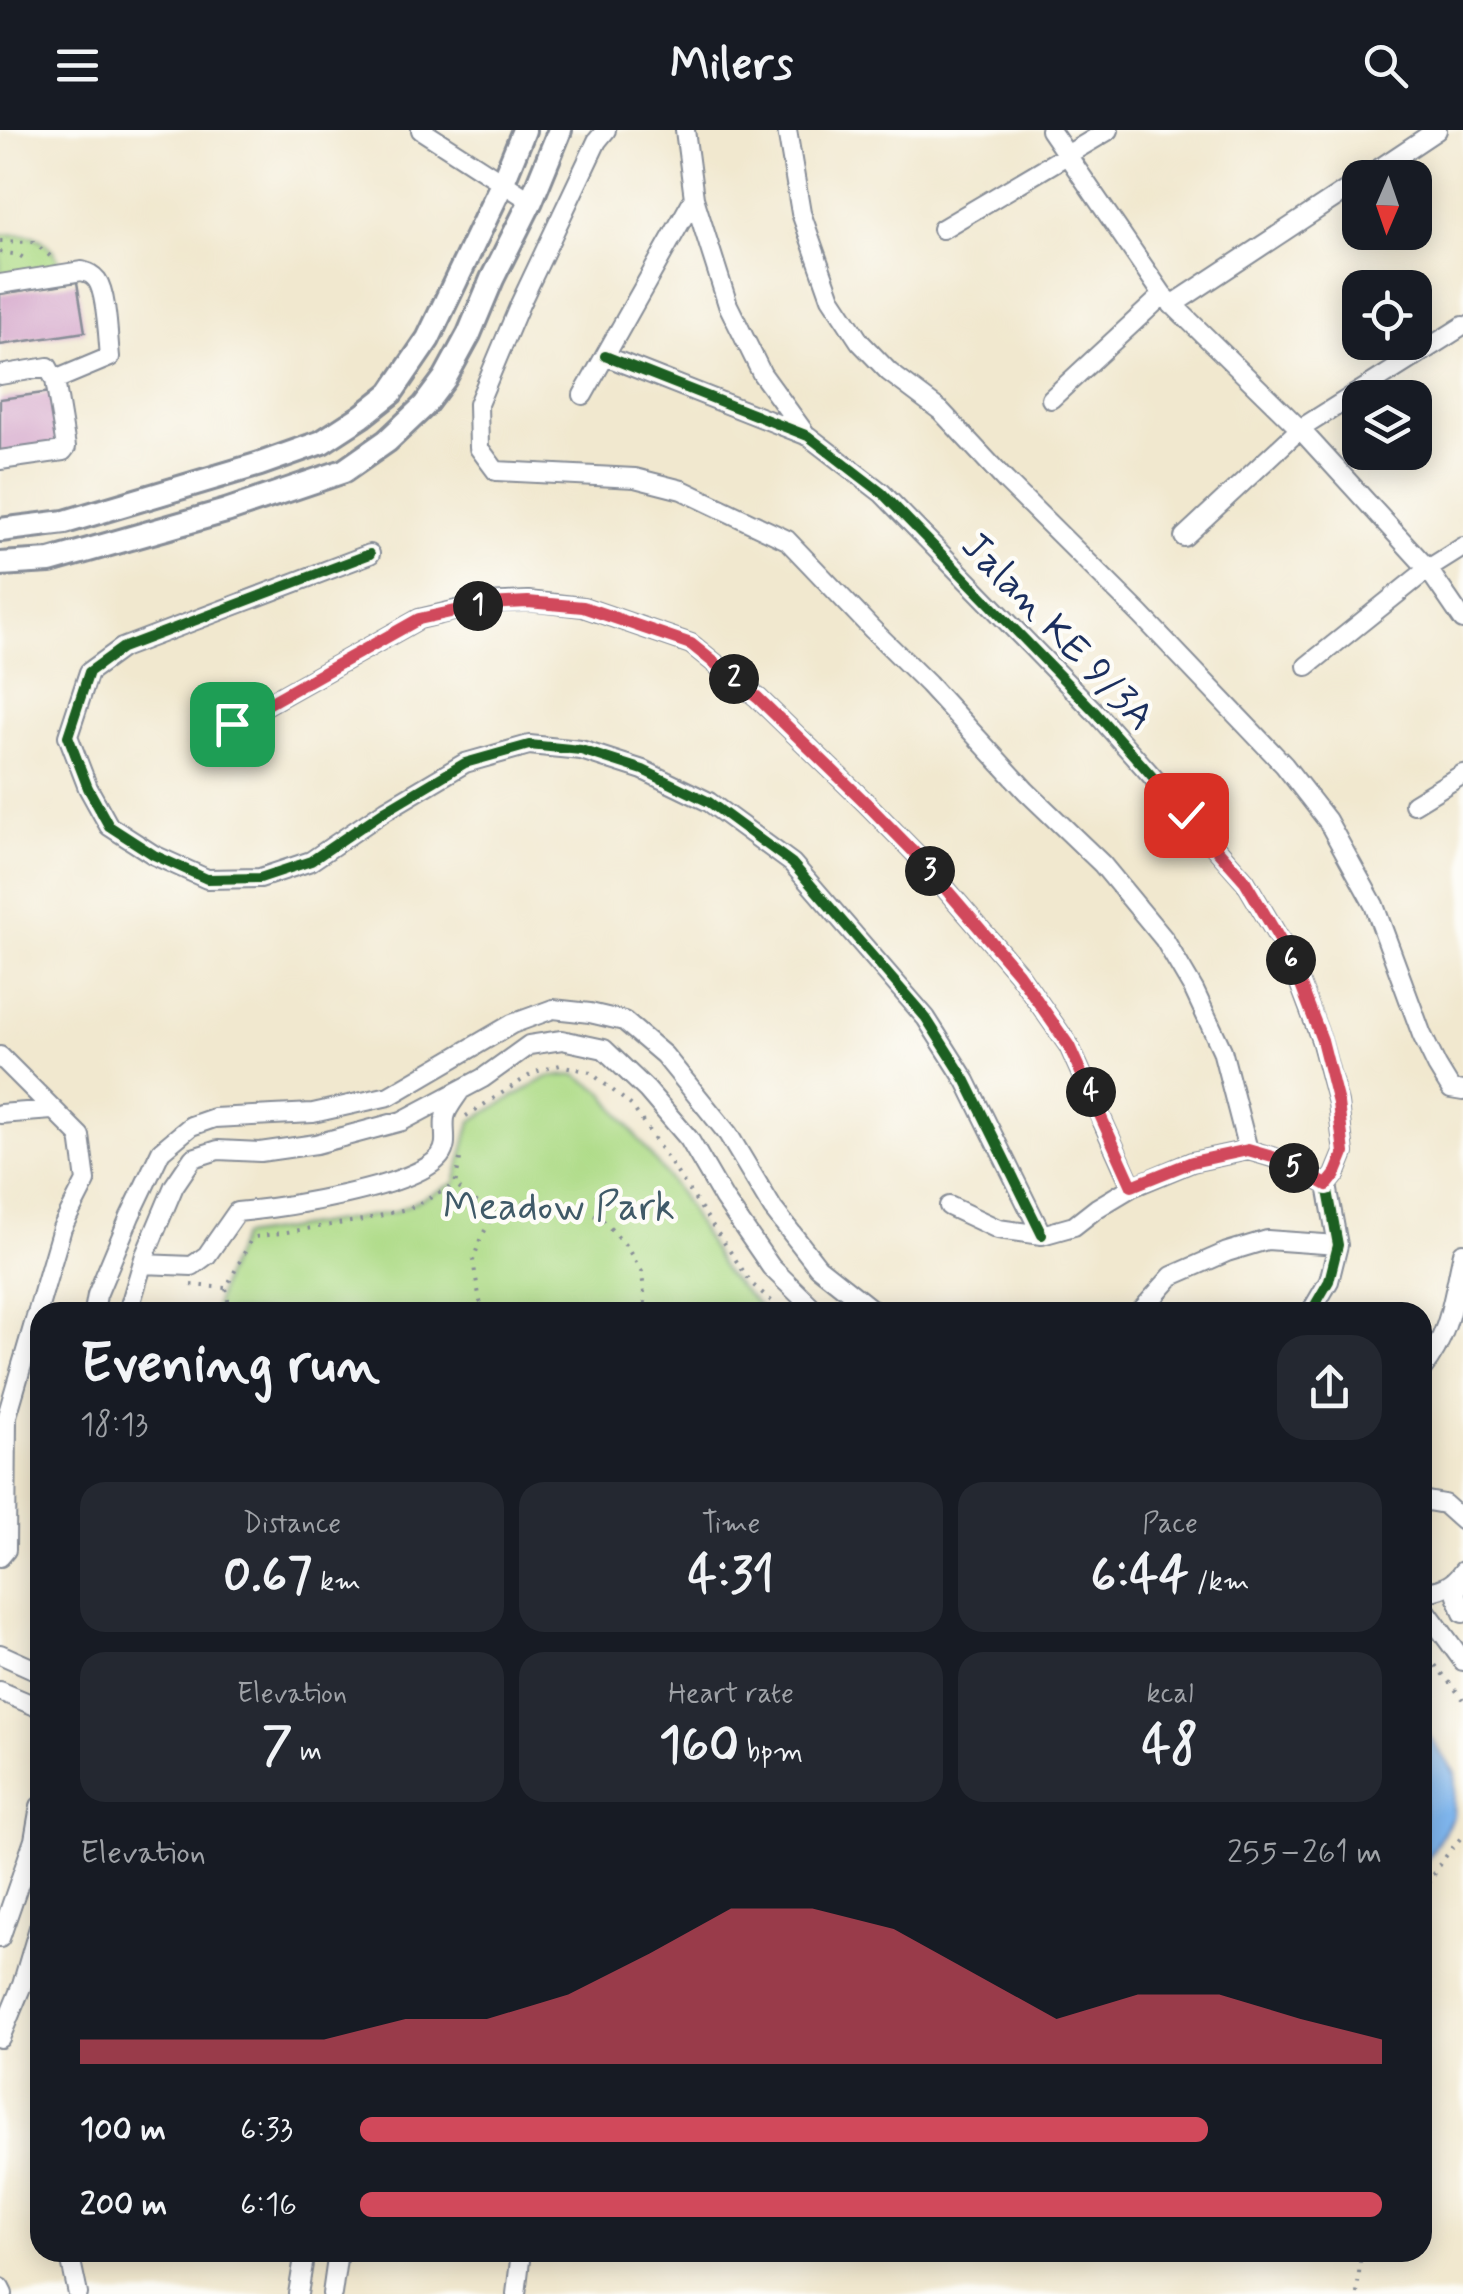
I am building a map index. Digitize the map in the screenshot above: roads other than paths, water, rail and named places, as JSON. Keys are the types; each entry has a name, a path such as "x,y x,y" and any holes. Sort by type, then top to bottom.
{"main road":[{"path":"0,530 65,522 260,464 322,442 362,416 391,393 428,339 524,130"},
{"path":"0,564 50,561 226,511 344,471 387,442 424,406 445,378 531,201 560,130"}],"street":[{"path":"421,130 531,201"},
{"path":"606,130 597,141 520,304 478,404 480,448 496,471 634,478 682,490 787,540 1026,791 1102,864 1164,939 1222,1050 1248,1150"},
{"name":"Jalan KE 9/3A","path":"684,130 694,198 728,305 762,374 808,436 882,493 1096,712 1245,881 1290,957 1322,1040 1338,1103 1344,1153 1327,1185 1338,1245 1329,1281 1317,1302"},
{"path":"788,130 802,213 830,298 860,342 890,372 941,411 1284,765 1327,820 1374,905 1436,1066 1451,1089 1463,1092"},
{"path":"1050,130 1168,300 1300,429 1428,569 1463,620"},
{"path":"942,229 1108,130"},
{"path":"1391,160 1436,130"},
{"path":"1051,399 1168,300 1342,191"},
{"path":"583,396 694,198"},
{"path":"0,284 82,271 92,274 102,292 110,357 52,374 0,375"},
{"path":"1184,536 1300,429 1463,326"},
{"name":"Jalan KE 9/3A","path":"604,356 808,436"},
{"path":"0,460 66,450 52,374"},
{"path":"1307,666 1428,569 1463,548"},
{"path":"370,554 122,648 89,672 68,736 88,788 109,826 154,855 207,879 260,878 311,861 466,762 529,745 581,750 643,770 708,802 792,863 882,966 926,1018 966,1081 1042,1235"},
{"path":"232,724 419,619 487,604 528,602 583,607 691,644 758,698 865,802 915,853 1018,973 1069,1046 1132,1186"},
{"path":"1414,804 1463,774"},
{"path":"96,1302 161,1151 190,1126 214,1118 313,1113 389,1096 512,1024 553,1008 624,1021 664,1055 728,1134 772,1209 818,1267 862,1302"},
{"path":"131,1302 174,1186 194,1158 218,1150 260,1152 316,1144 402,1120 483,1078 529,1046 562,1040 604,1049 646,1090 688,1138 770,1267 807,1302"},
{"path":"0,1056 80,1136 86,1181 62,1228 39,1302"},
{"path":"142,1264 192,1266 208,1255 237,1212 347,1195 425,1171 442,1154 446,1138 444,1116 460,1090"},
{"path":"0,1114 52,1110"},
{"path":"949,1206 998,1229 1042,1235 1074,1226 1132,1186 1192,1162 1248,1150 1276,1158 1327,1185"},
{"path":"1149,1302 1172,1276 1227,1252 1267,1240 1338,1245"},
{"path":"1432,1357 1450,1314 1463,1253"},
{"path":"0,1556 6,1550 4,1415 30,1331"},
{"path":"1432,1495 1457,1512"},
{"path":"1432,1503 1457,1512"},
{"path":"1432,1591 1448,1586 1460,1575"},
{"path":"1460,1575 1457,1596 1463,1613"},
{"path":"1432,1619 1463,1661"},
{"path":"0,1654 30,1668"},
{"path":"0,1691 30,1704"},
{"path":"0,1938 30,1852"},
{"path":"0,2038 30,1958"},
{"path":"70,2262 78,2294"},
{"path":"298,2294 303,2262"},
{"path":"332,2294 337,2262"},
{"path":"516,2294 520,2262"}],"water":[{"path":"1432,1740 1455,1773 1453,1817 1432,1851"}],"park label":[{"name":"Meadow Park","path":"559,1208"}]}
